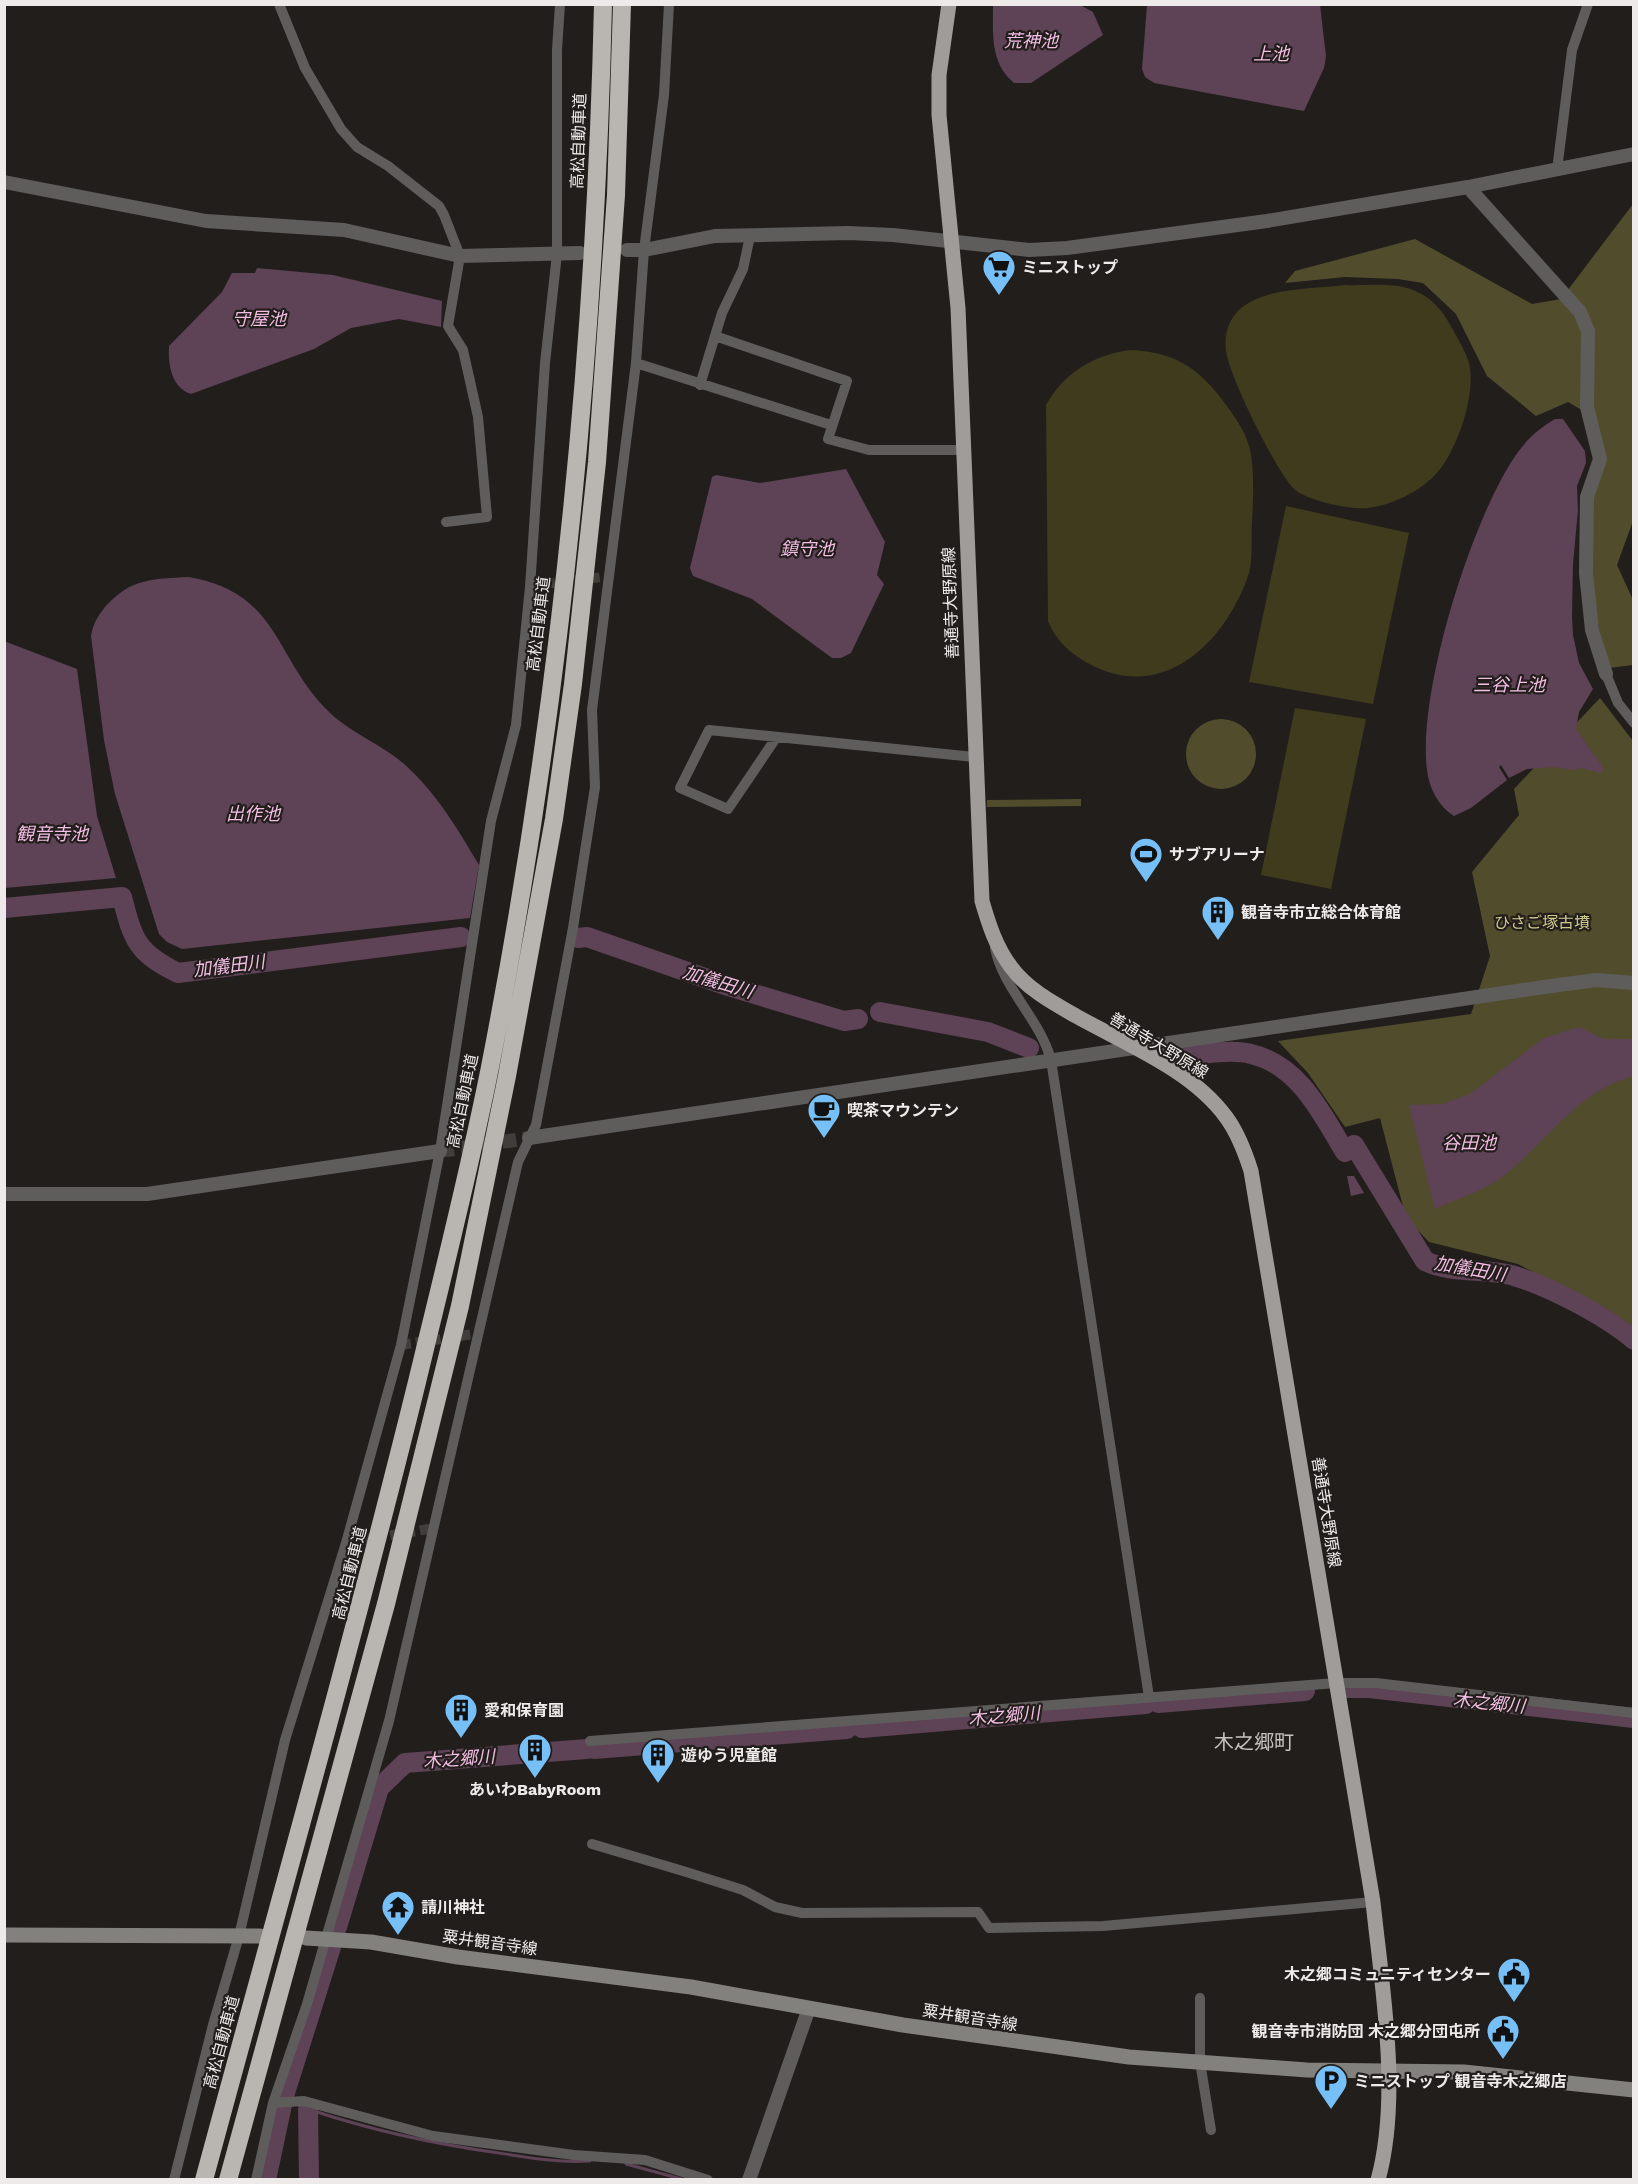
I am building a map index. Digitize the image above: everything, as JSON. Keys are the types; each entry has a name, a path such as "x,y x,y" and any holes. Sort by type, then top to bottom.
{"highway":[{"name":"高松自動車道","path":"204,2180 364,1596 437,1300 489,1069 534,813 577,463 596,192 603,4"},
{"path":"228,2180 386,1604 460,1306 507,1076 554,819 572,695 597,462 616,195 622,4"}],"main road":[{"name":"善通寺大野原線","path":"949,4 939,75 942,155 958,308 974,757 982,901 994,940 1012,968 1035,990 1058,1006 1132,1047 1209,1097 1227,1118 1241,1142 1251,1171 1373,1902 1388,2070 1388,2123 1384,2159 1378,2180"},
{"path":"4,1935 260,1936"},
{"name":"粟井観音寺線","path":"306,1938 371,1942 458,1957 691,1987 1031,2044 1200,2062 1307,2070 1464,2072 1634,2090"}],"street":[{"path":"279,4 305,68 341,129 357,147 388,166 439,206 460,256 448,326 463,350 478,417 487,517 446,522"},
{"path":"174,2180 213,2025 239,1936 285,1740 346,1542 401,1345 440,1150 491,821 516,725 530,587 545,363 557,254 557,50 560,4"},
{"path":"256,2180 273,2103 327,1938 389,1721 518,1162 536,1125 571,939 595,787 592,710 606,577 636,363 644,250 664,94 669,4"},
{"path":"1557,170 1572,50 1588,4"},
{"path":"627,250 644,250 715,236 848,233 1029,250 1067,248 1267,221 1468,187 1634,154"},
{"path":"4,182 206,221 344,230 460,256 580,253"},
{"path":"1468,187 1581,312 1586,321 1588,332 1587,407 1600,459 1587,497 1586,573 1592,630 1618,703 1634,723"},
{"path":"700,385 715,336 743,269 750,236"},
{"path":"715,336 847,381 828,439 869,450 963,450"},
{"path":"636,363 831,425"},
{"path":"530,587 545,584"},
{"path":"776,738 728,809 680,788 709,730 974,757"},
{"path":"994,940 999,966 1046,1042 1051,1060 1149,1697"},
{"path":"529,1138 1132,1047 1585,982 1634,983"},
{"path":"4,1194 147,1194 440,1150"},
{"path":"590,1741 1336,1683 1376,1683 1634,1713"},
{"path":"592,1844 743,1890 775,1907 802,1913 978,1912 989,1928 1102,1926 1373,1902"},
{"path":"1200,1998 1200,2062 1211,2130"},
{"path":"749,2180 809,2008"},
{"path":"273,2103 304,2101 433,2136 574,2155 645,2160 708,2180"}],"shaded area":[{"path":"1345,285 1397,286 1413,290 1426,297 1437,306 1449,323 1466,355 1471,376 1463,424 1457,440 1441,467 1427,483 1411,493 1386,504 1368,508 1330,504 1294,489 1276,463 1254,423 1235,381 1226,351 1226,334 1230,323 1240,309 1251,302 1290,290"},
{"path":"1130,350 1147,351 1174,359 1186,365 1207,382 1227,406 1245,435 1251,454 1253,484 1249,573 1229,616 1197,653 1177,666 1156,674 1133,676 1108,672 1081,659 1058,639 1048,621 1046,405 1062,384 1081,367 1104,356"},
{"path":"1286,506 1409,533 1373,704 1249,682"},
{"path":"1295,708 1366,719 1331,889 1261,875"}],"green space":[{"path":"1633,204 1634,518 1617,565 1633,600 1633,665 1609,668 1599,629 1591,579 1592,503 1605,456 1590,415 1568,402 1536,416 1487,376 1456,314 1423,283 1398,279 1345,277 1285,283 1295,271 1415,239 1532,304 1561,299"},
{"name":"ひさご塚古墳","path":"1600,698 1633,741 1633,1331 1621,1319 1518,1264 1429,1242 1406,1218 1380,1118 1345,1127 1308,1073 1278,1041 1471,1014 1490,956 1472,872 1519,815 1514,789"},
{"path":"1221,719 1234,722 1246,729 1253,741 1256,754 1253,767 1246,779 1234,786 1221,789 1208,786 1196,779 1189,767 1186,754 1189,741 1196,729 1208,722"},
{"path":"1081,799 1081,806 987,807 987,800"}],"water":[{"name":"荒神池","path":"993,5 1080,5 1093,12 1103,35 1031,83 1014,83 1001,66 994,47"},
{"name":"上池","path":"1147,5 1320,5 1326,56 1324,68 1304,111 1154,83 1145,77 1142,69"},
{"name":"守屋池","path":"257,268 333,275 442,301 441,327 399,319 351,328 314,349 191,394 184,391 172,374 169,346 222,292 232,273 255,273"},
{"name":"三谷上池","path":"1555,419 1563,419 1585,451 1586,463 1577,486 1578,510 1573,564 1572,616 1573,635 1579,663 1593,689 1579,712 1576,729 1604,769 1600,773 1582,768 1573,770 1553,767 1527,769 1509,778 1501,765 1499,767 1507,780 1471,808 1454,816 1435,796 1427,770 1426,737 1439,652 1466,560 1500,481 1526,442"},
{"name":"鎮守池","path":"846,469 885,542 877,575 884,584 851,653 841,658 832,658 752,599 693,576 690,568 712,477 716,475 760,483"},
{"name":"出作池","path":"189,577 218,585 240,596 257,611 271,628 308,687 325,708 343,724 403,763 436,798 479,865 470,918 182,949 167,942 159,934 115,794 104,740 91,636 94,624 102,611 124,590 153,580"},
{"name":"観音寺池","path":"4,641 77,669 97,816 116,878 5,888"},
{"name":"谷田池","path":"1579,1027 1604,1039 1633,1039 1633,1076 1613,1084 1578,1106 1495,1182 1435,1209 1409,1105 1443,1104 1470,1094 1544,1038"},
{"path":"1347,1176 1354,1176 1364,1193 1351,1196"}],"waterway":[{"name":"加儀田川","path":"4,908 122,897 139,944 154,959 178,973 461,937"},
{"name":"加儀田川","path":"578,938 587,937 728,986 844,1021 858,1019"},
{"name":"加儀田川","path":"880,1012 988,1032 1029,1048"},
{"name":"加儀田川","path":"1168,1059 1210,1053 1242,1052 1268,1060 1283,1069 1307,1093 1345,1152"},
{"name":"加儀田川","path":"1354,1145 1425,1261 1445,1268 1500,1273 1525,1280 1592,1312 1634,1340"},
{"name":"木之郷川","path":"1345,1688 1369,1688 1634,1718"},
{"name":"木之郷川","path":"1158,1703 1305,1691"},
{"name":"木之郷川","path":"862,1728 1146,1704"},
{"name":"木之郷川","path":"594,1749 847,1729"},
{"name":"木之郷川","path":"337,1927 379,1788 405,1763 587,1749"},
{"name":"木之郷川","path":"284,2096 331,1947"},
{"name":"木之郷川","path":"266,2180 282,2105"},
{"path":"308,2109 402,2136 450,2145 545,2160 590,2161"},
{"name":"木之郷川","path":"308,2109 309,2180"},
{"path":"626,2164 685,2180"}],"tunnel":[{"path":"545,584 603,577"},
{"path":"440,1151 529,1138"},
{"path":"401,1345 480,1333"},
{"path":"346,1543 434,1528"}],"place":[{"name":"ミニストップ","path":"999,296"},
{"name":"サブアリーナ","path":"1146,883"},
{"name":"観音寺市立総合体育館","path":"1218,941"},
{"name":"喫茶マウンテン","path":"824,1139"},
{"name":"愛和保育園","path":"461,1739"},
{"name":"あいわBabyRoom","path":"535,1779"},
{"name":"遊ゆう児童館","path":"658,1784"},
{"name":"請川神社","path":"398,1936"},
{"name":"木之郷コミュニティセンター","path":"1514,2003"},
{"name":"観音寺市消防団 木之郷分団屯所","path":"1503,2060"},
{"name":"ミニストップ 観音寺木之郷店","path":"1331,2110"}],"district":[{"name":"木之郷町","path":"1254,1742"}]}
